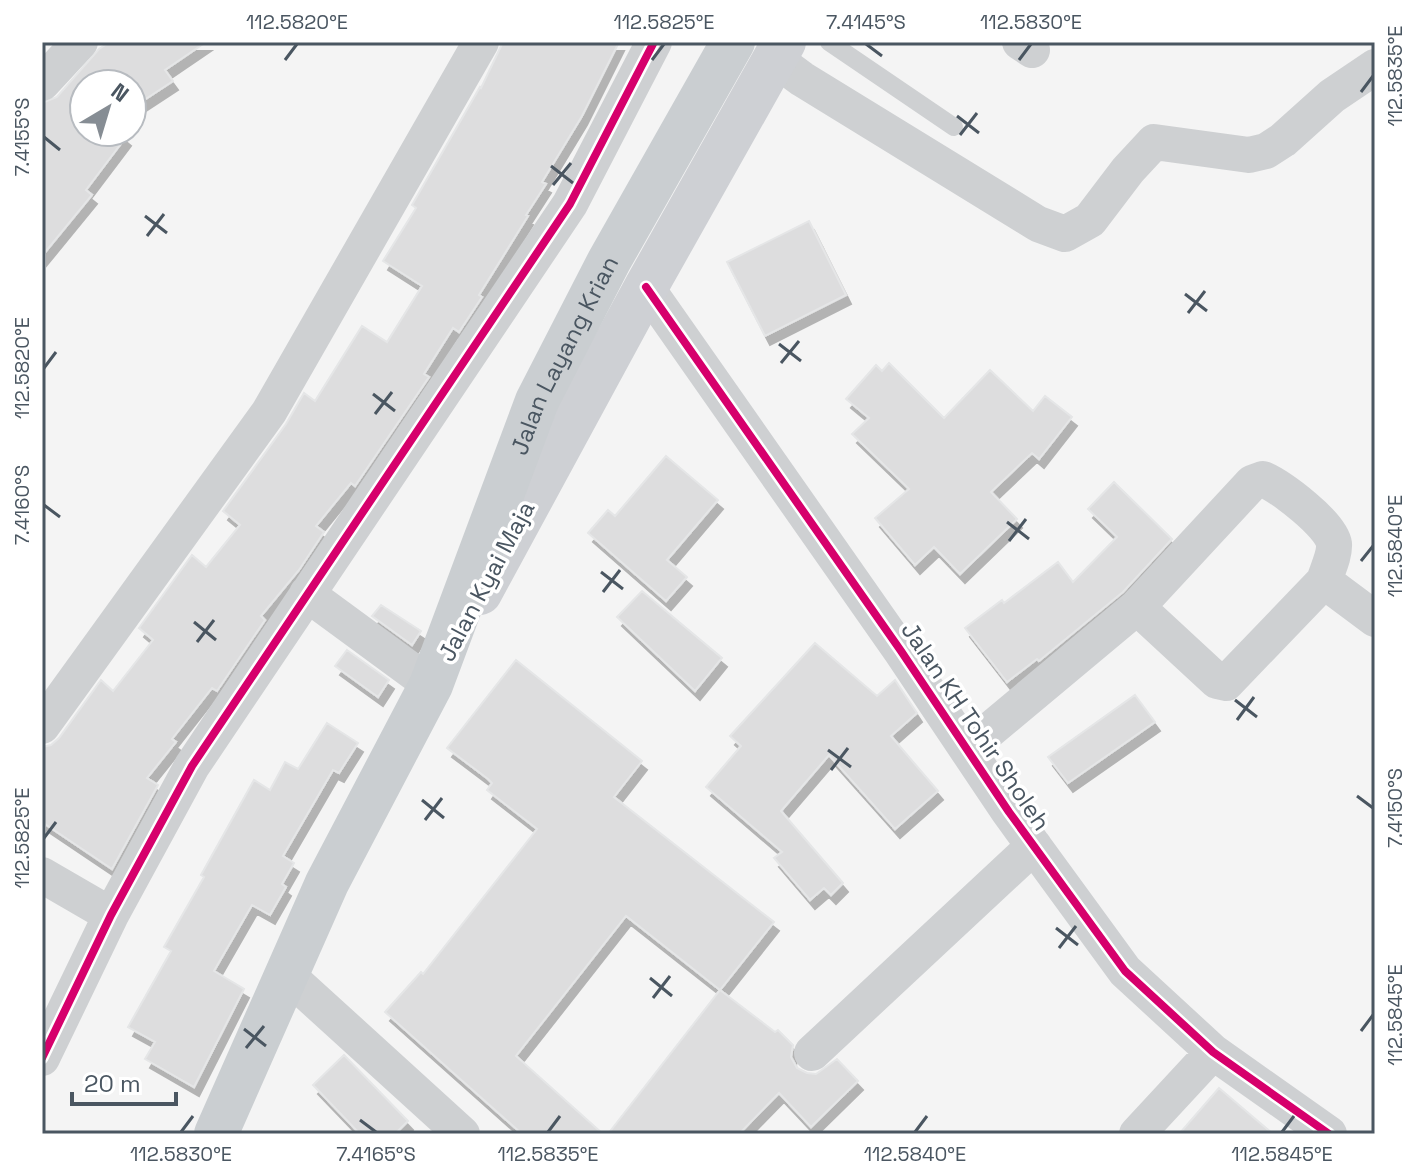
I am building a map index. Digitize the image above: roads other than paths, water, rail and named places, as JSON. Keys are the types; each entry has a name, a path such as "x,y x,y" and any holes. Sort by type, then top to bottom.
{"main road":[{"name":"Jalan Layang Krian","path":"423,680 537,401 609,261 733,42"},
{"name":"Jalan Kyai Maja","path":"216,1134 285,973 423,680"}],"street":[{"path":"42,83 80,42"},
{"path":"42,1058 111,915 192,766 316,601 570,204 654,42"},
{"path":"42,726 269,412 479,43"},
{"path":"780,51 802,79 1038,224 1065,234 1090,220 1154,142 1249,155 1266,151 1283,140 1332,96 1375,67"},
{"name":"Jalan Kyai Maja","path":"423,680 780,51"},
{"name":"Jalan KH Tohir Sholeh","path":"646,287 1034,846 1125,971 1213,1052 1329,1134"},
{"path":"967,749 1137,607 1252,483 1263,479 1278,486 1329,532 1334,546 1324,581 1226,683 1217,681 1137,607"},
{"path":"1324,581 1375,619"},
{"path":"316,601 423,680"},
{"path":"812,1053 1034,846"},
{"path":"42,875 111,915"},
{"path":"285,973 462,1134"},
{"path":"1137,1134 1213,1052"}],"lane":[{"path":"829,42 954,127"}]}
